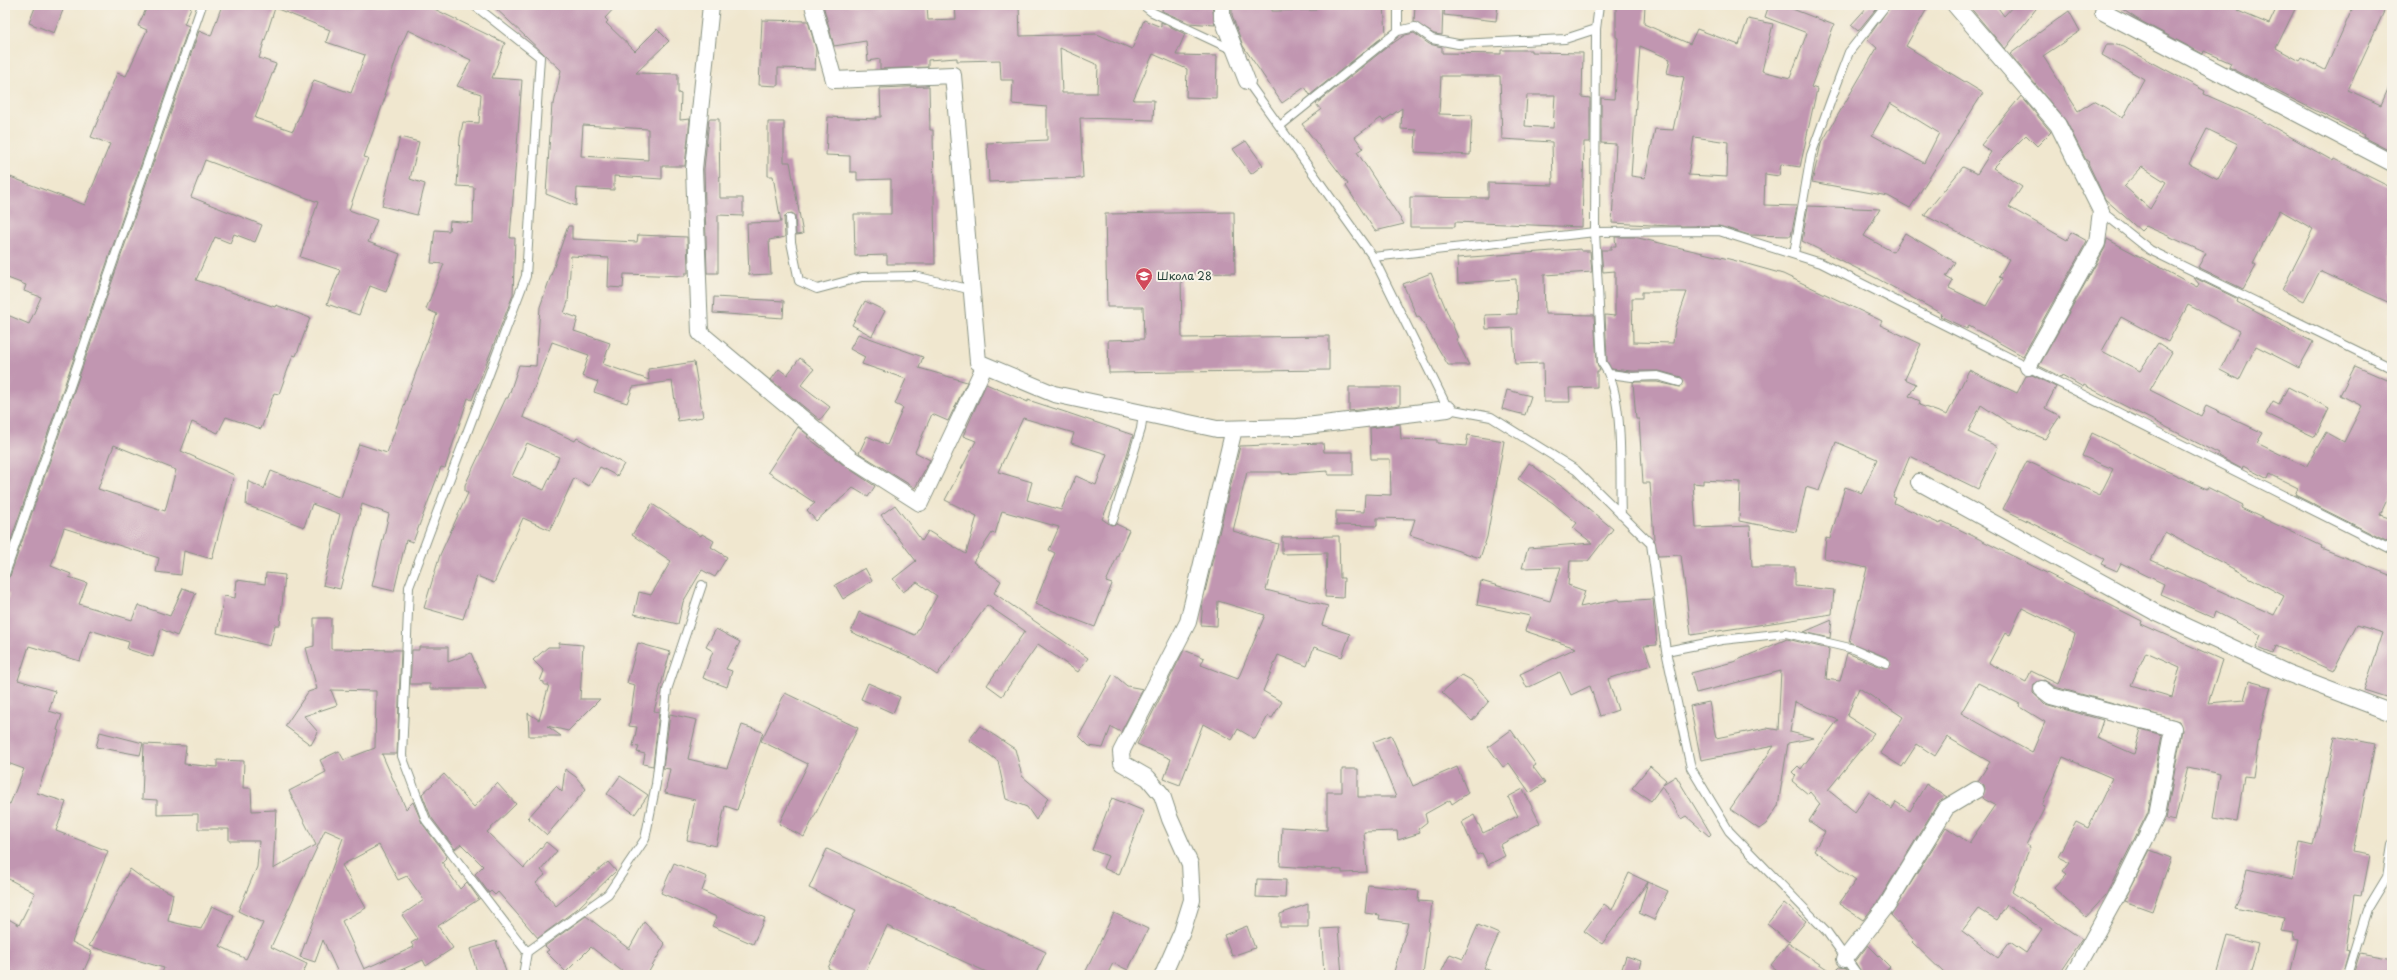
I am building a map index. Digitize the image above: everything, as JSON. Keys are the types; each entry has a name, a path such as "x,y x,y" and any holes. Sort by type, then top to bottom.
{"street":[{"path":"711,5 694,169 700,333 851,459 920,503 985,365"},
{"path":"813,5 834,80 953,75 978,362 1054,394 1217,429 1298,428 1448,409"},
{"path":"1222,5 1222,17 1247,81"},
{"path":"1955,5 2058,125 2101,211 2098,243 2028,367"},
{"path":"2102,7 2392,163"},
{"path":"1163,975 1182,932 1192,900 1190,864 1170,819 1162,795 1148,778 1122,763 1121,752 1188,622 1234,429"},
{"path":"1919,482 2155,612 2287,673 2392,713"},
{"path":"2042,689 2051,696 2173,728 2157,815 2122,886 2073,975"},
{"path":"1845,959 1887,905 1946,808 1976,790"}],"lane":[{"path":"5,574 202,5"},
{"path":"474,5 540,57 526,276 409,587 402,756 426,820 527,952"},
{"path":"1143,5 1152,12 1236,51"},
{"path":"1398,5 1398,31"},
{"path":"1599,5 1596,29 1595,232 1602,363 1610,374 1617,404 1620,515"},
{"path":"1794,254 1811,155 1831,100 1849,52 1886,5"},
{"path":"1280,126 1398,31 1415,27 1432,39 1458,44 1565,39 1596,29"},
{"path":"1247,81 1373,257 1448,409 1491,417 1576,470 1651,544 1666,651 1691,768 1729,831 1826,932 1858,975"},
{"path":"2101,211 2150,250 2392,368"},
{"path":"790,218 791,242 798,281 817,289 862,277 915,276 972,290"},
{"path":"1373,257 1595,232 1719,231 1821,263 2392,550"},
{"path":"1610,374 1632,377 1658,376 1679,382"},
{"path":"1113,520 1141,429 1143,412"},
{"path":"523,975 527,952 608,894 645,839 656,784 667,690 702,585"},
{"path":"1666,651 1722,640 1786,634 1854,649 1886,663"},
{"path":"2347,975 2367,910 2389,878 2392,845"}],"building":[{"path":"36,5 65,5 54,33 29,23"},
{"path":"148,5 192,5 184,24 189,26 5,557 5,314 29,324 41,297 24,291 26,285 5,277 5,175 85,205 110,144 91,137 117,73 126,76 147,30 138,26"},
{"path":"222,5 426,5 505,43 492,78 522,80 510,238 515,238 513,295 472,400 468,398 445,468 441,467 413,542 406,540 394,591 372,586 389,514 362,504 340,589 323,585 340,514 312,504 304,527 246,505 248,481 264,489 271,471 341,498 359,444 387,453 437,314 426,309 444,264 431,263 435,230 449,231 450,221 473,223 474,187 457,186 460,138 463,122 479,123 481,94 457,86 471,60 408,30 400,48 384,95 386,95 364,157 368,158 349,210 377,220 368,242 400,254 386,292 370,286 359,315 327,304 340,270 300,257 318,202 205,160 191,197 262,225 255,242 234,234 230,243 215,237 196,280 275,307 276,305 310,318 296,356 293,355 279,394 274,393 261,429 226,417 218,433 192,422 181,451 234,475 212,559 184,551 181,575 156,572 159,558 64,528 51,566 71,574 69,577 87,583 79,604 132,620 138,605 170,616 183,588 196,593 177,636 161,629 153,657 127,649 129,642 90,630 80,661 29,646 18,680 55,691 49,711 62,715 57,730 59,731 37,793 66,802 56,831 108,851 72,942 92,952 82,975 18,975 5,968 5,917 19,925 35,893 5,877 5,802 10,804 24,769 5,762 5,607 9,594 5,593 5,579 10,576 199,31 211,36","holes":["275,8 330,30 326,42 365,55 351,93 314,80 293,131 255,118 276,64 259,58","114,445 176,470 165,511 98,489"]},
{"path":"492,5 617,5 605,18 608,21 606,23 635,51 657,29 669,41 636,73 678,74 678,93 681,94 680,120 690,119 685,166 662,166 662,179 614,176 614,190 577,188 576,206 546,194 552,104 554,104 561,70","holes":["583,125 648,129 648,160 581,156"]},
{"path":"823,5 927,5 928,20 956,19 955,5 1019,5 1020,36 1097,34 1132,49 1144,20 1161,27 1161,22 1185,34 1176,55 1217,56 1216,98 1186,97 1187,69 1153,54 1133,100 1154,100 1153,120 1080,118 1083,178 989,182 987,143 1047,140 1047,107 1012,104 1013,80 1001,80 1000,60 957,61 957,58 928,60 928,67 880,69 880,59 868,61 866,41 834,46","holes":["1060,48 1098,65 1097,93 1062,93"]},
{"path":"1163,5 1212,5 1215,25 1189,23 1162,11"},
{"path":"1232,5 1272,5 1272,11 1316,10 1316,5 1384,5 1386,34 1310,95 1305,87 1282,103 1243,46 1232,15"},
{"path":"1415,5 1443,5 1442,35 1434,34 1414,22"},
{"path":"1445,5 1498,5 1496,21 1444,15"},
{"path":"1616,5 1645,5 1644,24 1690,44 1697,29 1739,45 1748,19 1773,24 1762,71 1790,78 1807,33 1765,17 1769,5 1782,5 1834,25 1811,87 1817,89 1800,167 1781,164 1779,176 1765,174 1764,205 1797,206 1791,236 1749,235 1719,226 1671,226 1612,223 1616,144 1601,143 1601,98 1614,99 1618,38 1616,37","holes":["1640,46 1670,59 1667,73 1684,77 1673,130 1655,129 1645,178 1631,176","1694,137 1728,142 1727,177 1688,175"]},
{"path":"1869,5 1879,5 1858,31 1851,25"},
{"path":"1891,5 1929,5 1906,46 1983,93 1910,208 1888,196 1812,182 1821,144 1877,48 1867,39","holes":["1890,103 1939,133 1924,163 1872,135"]},
{"path":"1968,5 1996,5 2004,16 2014,5 2039,5 2005,49"},
{"path":"2116,5 2240,5 2238,11 2269,24 2278,5 2297,5 2276,48 2300,61 2302,58 2325,70 2354,5 2387,5 2348,90 2381,105 2392,80 2392,141 2388,150 2363,137 2364,135 2229,67 2231,63 2204,51 2203,54 2137,19"},
{"path":"2069,11 2080,31 2043,56 2078,111 2094,101 2123,118 2144,79 2102,55 2107,44 2113,44 2124,47 2205,91 2204,94 2254,116 2333,161 2334,159 2392,188 2392,304 2320,271 2304,301 2282,290 2313,229 2280,210 2253,263 2256,265 2243,289 2198,267 2206,253 2146,226 2141,231 2105,199 2088,163 2089,162 2086,160 2066,121 2010,54","holes":["2207,129 2238,144 2218,179 2189,164","2142,167 2166,182 2150,209 2124,186"]},
{"path":"762,20 808,21 816,49 815,69 778,68 778,86 759,85"},
{"path":"1414,33 1429,44 1442,47 1442,53 1501,54 1501,50 1531,50 1531,52 1583,53 1582,97 1590,98 1590,142 1584,142 1582,227 1455,222 1455,227 1410,227 1410,197 1488,198 1488,183 1553,185 1552,142 1502,139 1500,76 1441,76 1439,114 1472,115 1470,155 1415,152 1416,130 1401,129 1402,108 1383,121 1381,118 1355,137 1363,148 1357,152 1404,224 1375,231 1346,186 1348,184 1302,124 1321,110 1316,104 1387,47 1405,35","holes":["1527,95 1555,95 1553,128 1525,126"]},
{"path":"929,86 930,130 933,130 935,264 887,264 887,255 855,256 854,214 891,214 891,179 857,180 857,172 850,172 850,156 826,155 828,117 876,119 876,117 881,117 880,88"},
{"path":"2021,96 2051,132 2037,146 2026,135 1993,168 2022,187 2009,207 2067,240 2071,232 2087,241 2023,356 1969,326 1967,329 1940,316 1942,314 1878,279 1802,241 1808,206 1880,209 1864,236 1893,252 1905,233 1955,262 1946,277 1953,281 1949,288 1986,306 2002,278 1999,277 2009,259 1924,215 1963,167 1977,174 1991,152 1981,145"},
{"path":"709,119 719,119 720,198 743,198 743,216 718,215 718,273 707,273 704,169"},
{"path":"768,122 784,122 784,162 790,162 803,234 796,235 795,215 792,213 787,214 784,218 785,237 769,240 771,274 749,275 747,223 781,222 773,176 768,176"},
{"path":"400,137 419,142 410,179 425,184 417,215 382,206"},
{"path":"1246,141 1263,165 1251,174 1233,149"},
{"name":"Школа 28","path":"1234,212 1235,273 1181,274 1182,338 1329,336 1329,370 1109,373 1108,340 1144,339 1143,307 1107,307 1105,214"},
{"path":"568,226 572,226 572,239 637,242 638,235 687,237 688,273 685,273 685,276 624,274 623,288 608,287 609,258 571,256 568,302 564,313 578,318 574,331 610,343 603,364 649,380 648,369 694,362 703,417 678,421 672,381 633,387 627,403 594,392 598,382 582,376 589,355 552,342 523,417 575,441 577,438 624,464 617,476 600,467 589,486 574,478 550,530 523,518 494,583 477,576 463,619 424,608 440,555 468,493 465,491 465,485 506,398 508,398 519,365 536,366 540,307","holes":["527,443 559,457 544,490 512,476"]},
{"path":"1615,237 1634,237 1733,260 1783,274 1882,321 1880,325 1921,344 1905,379 1916,384 1909,396 1920,401 1919,405 1947,415 1969,370 2017,393 2026,376 2032,375 2056,387 2045,408 2060,416 2045,439 2008,423 1981,405 1968,432 1998,447 1978,489 1910,456 1893,497 1896,498 1894,503 1940,524 1942,521 2142,621 2141,624 2222,660 2208,703 2244,700 2249,681 2271,687 2261,724 2253,777 2244,776 2237,822 2213,818 2220,774 2188,767 2175,821 2166,819 2182,730 2179,721 2055,687 2044,680 2034,684 2033,693 2045,704 2103,720 2097,738 2134,754 2141,729 2162,735 2148,812 2106,895 2086,917 2054,888 2067,874 2063,871 2070,862 2058,856 2076,822 2088,828 2112,778 2063,757 2042,806 2045,807 2026,845 2030,847 2012,892 2082,939 2058,975 1946,975 1912,942 1914,940 1891,915 1946,827 1969,843 1995,805 1982,798 1985,789 1984,785 1978,781 1990,762 1947,737 1935,756 1917,744 1902,767 1880,753 1903,717 1859,688 1847,716 1874,733 1828,790 1855,812 1869,792 1892,809 1896,802 1910,811 1926,784 1947,797 1938,803 1879,900 1863,920 1839,904 1856,880 1814,850 1825,832 1809,821 1820,804 1810,792 1808,794 1792,781 1796,776 1792,772 1798,766 1801,769 1838,720 1795,702 1790,732 1814,738 1788,743 1778,806 1766,824 1759,829 1730,809 1774,746 1701,760 1690,706 1709,702 1716,738 1767,728 1778,730 1781,671 1696,693 1691,673 1733,662 1787,639 1829,649 1826,679 1840,681 1847,653 1884,668 1891,665 1888,658 1849,642 1867,568 1824,558 1826,538 1830,539 1845,487 1862,493 1877,459 1836,442 1819,491 1806,487 1796,532 1739,521 1740,482 1703,480 1703,484 1693,483 1696,528 1750,526 1752,567 1795,567 1795,586 1834,590 1832,614 1691,635 1681,555 1658,556 1654,539 1650,483 1643,483 1639,419 1636,419 1633,382 1657,382 1680,387 1684,381 1681,377 1659,371 1611,369 1607,361 1605,315 1615,316 1615,271 1603,272 1601,250 1611,250 1611,247 1616,247","holes":["1642,292 1687,292 1675,327 1673,343 1633,342 1632,298 1642,298","2022,608 2075,634 2058,684 2031,671 2026,682 1989,663 2005,633 2010,635","2146,652 2180,667 2172,697 2131,685","1978,683 2020,704 2019,706 2045,722 2032,753 1961,713","2007,905 2042,929 2026,953 2010,942 1998,958 1962,931 1979,909 1997,920"]},
{"path":"2107,239 2197,287 2199,284 2193,277 2238,299 2237,302 2313,342 2299,368 2256,346 2239,380 2220,370 2240,331 2188,305 2168,342 2121,317 2102,351 2140,371 2158,343 2172,352 2150,390 2201,416 2206,406 2263,433 2257,443 2306,467 2326,432 2344,442 2362,406 2340,395 2355,366 2392,382 2392,489 2380,515 2392,519 2392,544 2295,495 2298,488 2270,474 2268,479 2243,466 2242,469 2218,456 2219,454 2084,385 2083,387 2062,375 2061,377 2039,366 2105,248"},
{"path":"1581,249 1581,251 1590,251 1592,272 1544,275 1545,314 1594,315 1597,363 1600,371 1597,371 1597,387 1569,388 1570,402 1544,402 1543,363 1515,364 1513,328 1486,329 1485,315 1517,314 1516,279 1458,283 1457,258"},
{"path":"1431,273 1458,338 1456,339 1469,365 1448,365 1419,316 1417,317 1403,284"},
{"path":"714,297 784,301 783,318 713,313"},
{"path":"865,301 885,311 872,336 852,325"},
{"path":"858,334 923,357 919,368 967,382 948,421 932,414 915,452 930,460 915,488 859,453 867,436 887,445 903,408 895,404 906,379 862,364 865,357 850,349"},
{"path":"800,358 814,369 801,385 830,407 820,420 771,380 779,369 787,375"},
{"path":"986,384 1028,402 1028,400 1133,435 1118,484 1102,519 1111,525 1116,524 1129,530 1106,582 1112,584 1095,627 1035,604 1055,553 1049,550 1059,527 1002,511 995,534 992,533 973,562 1001,581 994,593 1088,658 1078,672 1038,644 1002,696 987,685 1025,631 987,605 937,675 915,660 851,632 859,612 915,635 937,596 917,582 903,592 893,579 916,561 881,515 895,505 922,541 928,531 966,554 977,516 945,500 976,441 963,436","holes":["1023,418 1074,433 1071,443 1107,454 1096,485 1076,476 1061,510 1027,500 1032,482 998,472"]},
{"path":"1349,387 1400,387 1400,405 1349,411"},
{"path":"2288,387 2329,408 2315,437 2266,414 2273,401 2279,404"},
{"path":"1507,390 1531,396 1525,415 1502,409"},
{"path":"1400,424 1401,439 1437,440 1437,443 1466,446 1468,435 1504,441 1487,537 1480,558 1410,535 1415,519 1377,518 1377,526 1336,525 1336,511 1364,512 1365,494 1391,495 1390,459 1371,459 1370,428"},
{"path":"798,427 808,435 807,437 845,466 875,486 868,497 853,488 816,521 807,510 815,503 768,472"},
{"path":"2092,433 2149,463 2207,489 2207,487 2243,505 2241,508 2322,546 2321,548 2392,576 2392,699 2364,690 2383,633 2357,625 2333,671 2276,646 2273,654 2256,647 2261,635 2216,612 2214,618 2160,594 2164,584 2121,563 2117,571 2101,564 2104,559 2003,509 2027,461 2100,495 2113,469 2082,456","holes":["2165,532 2284,596 2274,615 2151,560"]},
{"path":"1323,443 1324,452 1353,452 1353,475 1328,475 1328,471 1282,474 1282,472 1247,472 1233,531 1278,544 1266,590 1328,606 1322,625 1350,634 1342,657 1314,647 1307,666 1278,655 1263,691 1282,702 1272,718 1268,716 1255,739 1238,729 1232,740 1203,724 1180,785 1164,779 1171,759 1137,744 1184,650 1204,658 1201,665 1238,679 1265,615 1218,601 1217,626 1201,625 1203,600 1240,446"},
{"path":"1529,463 1564,488 1613,529 1588,561 1570,561 1568,585 1585,591 1580,607 1619,599 1620,601 1653,599 1657,645 1644,646 1651,665 1608,679 1618,710 1600,716 1590,686 1571,695 1560,672 1527,688 1520,674 1576,648 1525,631 1530,616 1477,605 1481,581 1550,601 1561,567 1522,568 1528,548 1592,543 1573,528 1577,523 1553,503 1518,479"},
{"path":"652,504 701,536 702,534 714,541 711,547 727,557 715,577 702,570 683,602 678,624 634,614 639,592 651,595 671,561 632,535"},
{"path":"1339,536 1340,578 1344,578 1343,598 1325,597 1327,553 1282,554 1282,537"},
{"path":"865,568 872,581 843,599 835,585"},
{"path":"266,573 285,575 280,625 275,625 270,646 217,633 224,596 235,598 237,580 265,584"},
{"path":"314,618 331,618 331,649 401,650 397,754 382,754 406,809 413,802 422,823 447,857 442,862 460,889 467,882 479,899 438,926 453,948 426,966 423,960 390,975 339,975 323,940 315,962 300,957 343,838 325,830 271,947 307,964 302,975 161,975 164,968 89,946 130,869 145,880 173,894 168,921 201,929 212,906 234,916 220,946 246,959 263,923 238,911 257,867 259,841 229,841 229,829 198,829 198,814 157,815 157,800 142,799 144,744 186,746 184,764 217,767 217,760 244,761 243,788 251,788 252,811 276,810 273,869 316,845 289,791 326,772 320,760 339,751 344,760 375,748 376,691 331,690 337,705 304,716 318,732 311,745 285,726 308,692 317,689 306,648 314,646","holes":["379,845 398,880 407,876 424,900 402,915 418,939 411,943 414,947 364,969 342,921 366,908 342,865"]},
{"path":"1832,620 1830,638 1804,632"},
{"path":"716,629 740,642 726,669 732,671 727,687 703,678 713,651 706,647"},
{"path":"559,643 583,645 580,699 600,699 568,731 547,726 561,736 529,736 528,713 539,720 549,685 544,685 544,682 540,681 544,671 533,660 548,647 559,647"},
{"path":"638,643 670,652 654,711 659,712 653,766 643,764 645,754 637,752 639,747 633,746 637,727 629,726 635,685 627,683"},
{"path":"419,647 448,647 448,662 471,653 486,689 430,689 430,684 410,684 412,650 419,650"},
{"path":"1113,674 1127,686 1143,689 1121,732 1111,727 1103,748 1089,746 1079,736"},
{"path":"1462,675 1471,680 1489,701 1472,721 1442,692"},
{"path":"868,683 900,697 893,713 861,699"},
{"path":"785,693 858,728 804,837 779,824 808,764 761,741"},
{"path":"670,714 697,720 688,759 727,768 742,725 763,732 737,810 725,806 716,846 687,840 695,800 665,793 670,769 663,768"},
{"path":"980,726 1015,749 1022,776 1048,798 1036,820 1027,807 1006,799 998,761 969,740"},
{"path":"1511,730 1536,765 1533,767 1545,783 1530,793 1509,763 1503,767 1488,747"},
{"path":"100,732 143,743 140,755 96,747"},
{"path":"1391,735 1413,786 1457,767 1468,793 1452,804 1450,800 1425,814 1427,822 1418,829 1420,833 1398,840 1397,831 1364,832 1367,872 1342,873 1342,870 1280,866 1282,827 1327,830 1327,792 1342,792 1342,769 1358,769 1358,797 1396,797 1373,742"},
{"path":"2335,736 2375,744 2353,852 2370,855 2362,896 2354,895 2346,950 2349,951 2342,975 2290,975 2298,940 2293,939 2294,933 2282,931 2285,918 2235,907 2243,889 2247,869 2293,879 2300,842 2313,845"},
{"path":"1650,766 1666,780 1663,784 1676,776 1711,834 1709,836 1686,816 1681,819 1662,786 1651,801 1632,788"},
{"path":"565,769 576,777 586,789 547,835 528,818 556,786 562,792"},
{"path":"444,774 474,807 497,783 516,804 487,832 524,868 546,842 557,851 541,870 545,875 536,883 556,906 608,862 616,871 577,909 538,938 498,892 495,895 491,891 489,893 475,874 483,866 461,844 455,849 431,817 422,794"},
{"path":"620,776 648,795 635,814 607,794"},
{"path":"1523,789 1540,823 1500,845 1505,856 1488,865 1482,853 1477,855 1462,822 1474,815 1483,833 1518,816 1508,797"},
{"path":"1112,798 1144,811 1119,875 1103,868 1108,856 1092,850"},
{"path":"827,849 1046,952 1035,975 993,975 887,926 864,975 843,975 828,968 856,910 809,888"},
{"path":"2150,850 2171,858 2152,911 2124,901"},
{"path":"674,863 707,877 702,891 765,918 753,944 712,926 717,917 661,893"},
{"path":"1629,873 1648,882 1602,944 1584,931 1604,904 1612,910"},
{"path":"1257,879 1286,880 1285,898 1256,897"},
{"path":"1648,882 1668,891 1654,920 1639,913"},
{"path":"1368,885 1419,891 1418,901 1432,902 1423,975 1393,975 1408,923 1379,919 1380,915 1365,913"},
{"path":"1784,903 1806,921 1789,942 1767,924"},
{"path":"1308,904 1308,927 1280,927 1280,914"},
{"path":"1114,913 1148,929 1128,970 1113,963 1107,975 1084,975"},
{"path":"586,916 629,949 644,922 665,944 647,975 627,975 591,947 566,972 546,952 549,950 545,946"},
{"path":"1478,925 1499,934 1484,968 1500,975 1440,975 1450,954 1463,959"},
{"path":"1247,926 1255,948 1232,956 1224,935"},
{"path":"1338,928 1342,975 1324,975 1321,929"},
{"path":"2228,936 2258,944 2250,975 2217,975"},
{"path":"496,941 507,975 478,975 470,949"},
{"path":"1788,943 1833,973 1839,967 1846,968 1851,975 1783,975 1771,965"},
{"path":"1868,945 1890,967 1881,975 1863,975 1855,962"},
{"path":"2360,953 2392,959 2392,975 2353,975"},
{"path":"1626,956 1641,961 1637,975 1620,975"}],"place":[{"name":"Школа 28","path":"1144,291"}]}
